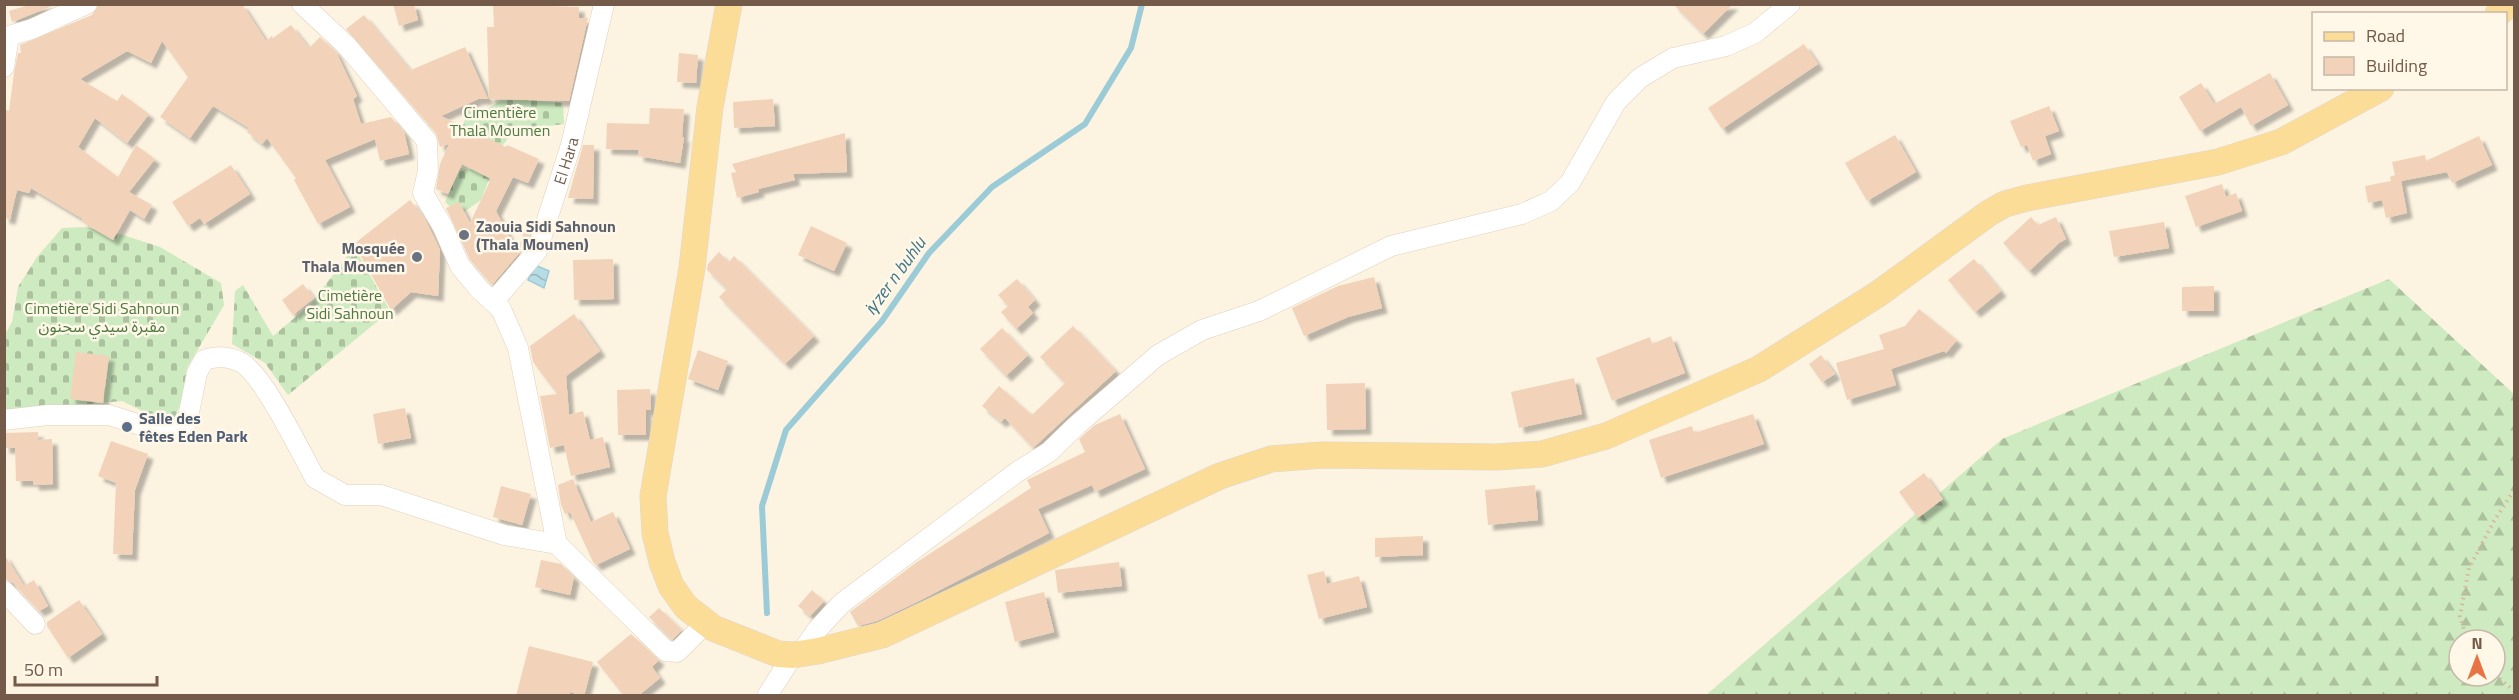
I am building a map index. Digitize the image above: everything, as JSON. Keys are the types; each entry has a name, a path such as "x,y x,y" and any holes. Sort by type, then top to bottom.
{"main road":[{"path":"729,4 711,107 692,268 653,496 655,533 671,586 686,607 709,626 791,654 818,651 882,635 1220,476 1270,459 1322,455 1496,457 1542,454 1606,436 1759,369 1868,300 1989,213 2005,204 2026,198 2218,162 2281,142 2377,90"}],"street":[{"path":"4,67 7,29 32,29 87,4"},
{"path":"302,4 346,45 427,141 428,171 423,193 443,227 460,266 501,309 518,348 557,544 666,651 677,652 709,626"},
{"name":"El Hara","path":"493,302 537,251 571,145 604,4"},
{"path":"767,696 791,654 842,603 1017,472 1049,452 1077,424 1158,356 1202,330 1259,311 1391,246 1522,214 1551,201 1570,183 1616,102 1640,78 1673,58 1726,46 1755,33 1790,4"},
{"path":"4,420 48,415 109,415 156,430 178,429 187,422 197,373 204,360 219,356 242,362 258,377 315,478 330,487 345,495 381,495 504,535 557,544"},
{"path":"4,591 35,624"}],"path":[{"path":"2464,628 2460,616 2469,568 2494,521 2514,490"}],"green space":[{"name":"Cimentière Thala Moumen","path":"520,99 563,103 564,124 515,130 502,146 481,200 464,212 455,211 445,202 460,168 470,170 486,135 463,126 467,112 483,112 501,100"},
{"name":"Cimetière Sidi Sahnoun مقبرة سيدي سحنون","path":"84,227 120,234 160,247 221,283 224,305 187,368 182,401 175,417 159,419 122,401 5,412 4,336 12,322 18,287 37,257 62,228"},
{"name":"Cimetière Sidi Sahnoun","path":"354,247 390,311 288,395 265,363 232,344 235,291 243,285 273,336 311,304"},
{"path":"2389,279 2514,394 2514,695 1705,696 2002,439"}],"water":[{"path":"535,265 549,271 544,288 528,280"}],"building":[{"path":"32,4 57,4 12,22 9,11"},
{"path":"99,4 242,4 266,41 291,25 309,48 320,37 336,52 357,96 353,99 361,124 391,117 404,132 409,154 380,161 375,139 325,160 350,207 318,224 294,180 296,178 267,138 262,144 247,132 249,128 213,106 190,138 160,117 188,77 162,41 151,63 127,51 80,79 117,101 122,94 149,114 127,143 95,118 78,147 118,177 136,145 155,159 129,192 152,205 144,219 130,210 113,240 31,188 29,193 17,190 10,219 4,218 4,109 9,111 18,53 21,53 20,45 92,15"},
{"path":"393,4 414,4 418,20 399,26"},
{"path":"493,4 579,7 579,18 588,18 569,101 489,99 487,27 494,27"},
{"path":"1673,4 1733,4 1703,34"},
{"path":"364,15 412,72 411,70 465,47 488,99 478,99 441,116 506,147 507,145 539,159 528,183 513,177 496,211 517,252 528,220 534,222 526,245 492,285 470,260 446,208 459,202 470,223 491,179 462,164 448,194 436,189 440,164 449,144 440,147 436,133 346,29"},
{"path":"1804,44 1818,64 1722,129 1708,108"},
{"path":"679,53 698,55 696,83 677,82"},
{"path":"2270,73 2288,105 2251,126 2241,107 2200,131 2179,97 2201,83 2214,104"},
{"path":"773,99 775,126 734,128 733,102"},
{"path":"2049,106 2059,131 2045,136 2051,154 2033,161 2027,145 2021,147 2010,121"},
{"path":"650,108 684,109 682,137 684,137 680,163 638,156 639,150 606,149 607,123 649,124"},
{"path":"845,133 847,172 793,174 795,180 758,189 759,192 737,198 731,173 736,172 732,164"},
{"path":"1895,135 1916,172 1867,201 1845,163"},
{"path":"2479,136 2492,165 2452,183 2447,172 2401,181 2407,213 2386,218 2382,200 2368,203 2365,186 2391,181 2390,177 2395,175 2392,162 2425,155 2426,161"},
{"path":"583,145 594,145 593,199 568,198"},
{"path":"231,165 250,194 204,224 200,218 188,226 172,202"},
{"path":"2222,184 2226,197 2236,193 2242,211 2196,227 2185,196"},
{"name":"Mosquée Thala Moumen","path":"410,200 425,219 440,250 438,296 411,292 391,310 354,244"},
{"path":"2031,217 2038,225 2056,217 2066,239 2029,271 2003,243"},
{"path":"2164,222 2169,248 2114,257 2109,231"},
{"path":"811,226 847,243 834,271 798,255"},
{"path":"719,252 729,262 734,256 814,336 785,364 719,297 727,289 707,270 708,264"},
{"path":"613,259 614,299 574,300 573,260"},
{"path":"1974,259 2001,291 1975,312 1948,280"},
{"path":"1374,277 1382,308 1348,317 1304,336 1292,308 1338,286"},
{"path":"1017,279 1035,300 1028,307 1033,313 1016,329 1001,312 1008,306 998,295"},
{"path":"303,284 314,298 293,315 282,300"},
{"path":"2214,286 2214,311 2182,311 2182,287"},
{"path":"1919,309 1957,340 1946,353 1944,351 1891,369 1896,385 1847,400 1836,363 1884,349 1879,335 1905,326"},
{"path":"574,314 600,351 566,376 569,415 583,411 590,440 603,437 610,467 571,476 564,445 550,448 540,396 557,394 533,362 530,346"},
{"path":"1073,326 1116,371 1033,448 1005,418 1001,422 982,406 999,386 1032,415 1065,383 1040,357"},
{"path":"1002,328 1028,355 1006,376 980,349"},
{"path":"1671,336 1685,373 1612,401 1596,358 1650,337 1652,344"},
{"path":"698,350 728,361 718,390 688,379"},
{"path":"76,352 109,356 103,403 70,399"},
{"path":"1821,355 1835,374 1822,382 1809,364"},
{"path":"1574,378 1582,414 1519,428 1511,392"},
{"path":"1365,383 1366,429 1327,430 1326,384"},
{"path":"650,389 651,410 646,410 646,435 618,435 617,390"},
{"path":"405,408 411,438 378,444 373,414"},
{"path":"1120,414 1145,469 1095,492 1092,485 1038,509 1049,533 919,601 877,621 858,626 850,612 917,562 1031,488 1027,480 1085,452 1079,439 1095,425"},
{"path":"1753,414 1764,444 1661,478 1649,440 1692,426 1694,433"},
{"path":"38,432 38,440 52,439 53,484 34,485 33,481 16,481 15,448 4,448 4,433"},
{"path":"111,441 148,454 135,490 132,555 113,554 116,483 98,476"},
{"path":"1924,473 1943,499 1918,518 1899,492"},
{"path":"573,479 591,522 613,512 630,549 596,565 593,562 570,512 565,514 561,505 558,485"},
{"path":"1535,485 1538,520 1488,525 1485,490"},
{"path":"501,486 531,494 522,525 493,517"},
{"path":"1423,536 1423,555 1375,557 1375,538"},
{"path":"4,554 24,586 34,580 48,606 39,611 13,583 4,579"},
{"path":"541,560 561,564 574,577 570,595 535,587"},
{"path":"1119,562 1122,586 1058,593 1055,570"},
{"path":"1324,571 1327,584 1359,576 1367,607 1319,619 1307,575"},
{"path":"812,590 824,601 810,616 798,606"},
{"path":"1044,592 1054,632 1015,642 1005,602"},
{"path":"79,600 102,634 68,658 47,626 47,622"},
{"path":"659,608 682,630 672,640 649,617"},
{"path":"631,634 659,660 652,667 660,678 638,696 624,696 597,662"},
{"path":"529,646 593,662 584,696 570,692 569,696 516,696"}],"waterway":[{"name":"iγzer n buhlu","path":"767,613 762,506 786,430 882,321 929,253 992,187 1085,124 1131,48 1142,4"}],"place":[{"name":"Zaouia Sidi Sahnoun (Thala Moumen)","path":"464,235"},
{"name":"Mosquée Thala Moumen","path":"417,257"},
{"name":"Salle des fêtes Eden Park","path":"127,427"}]}
